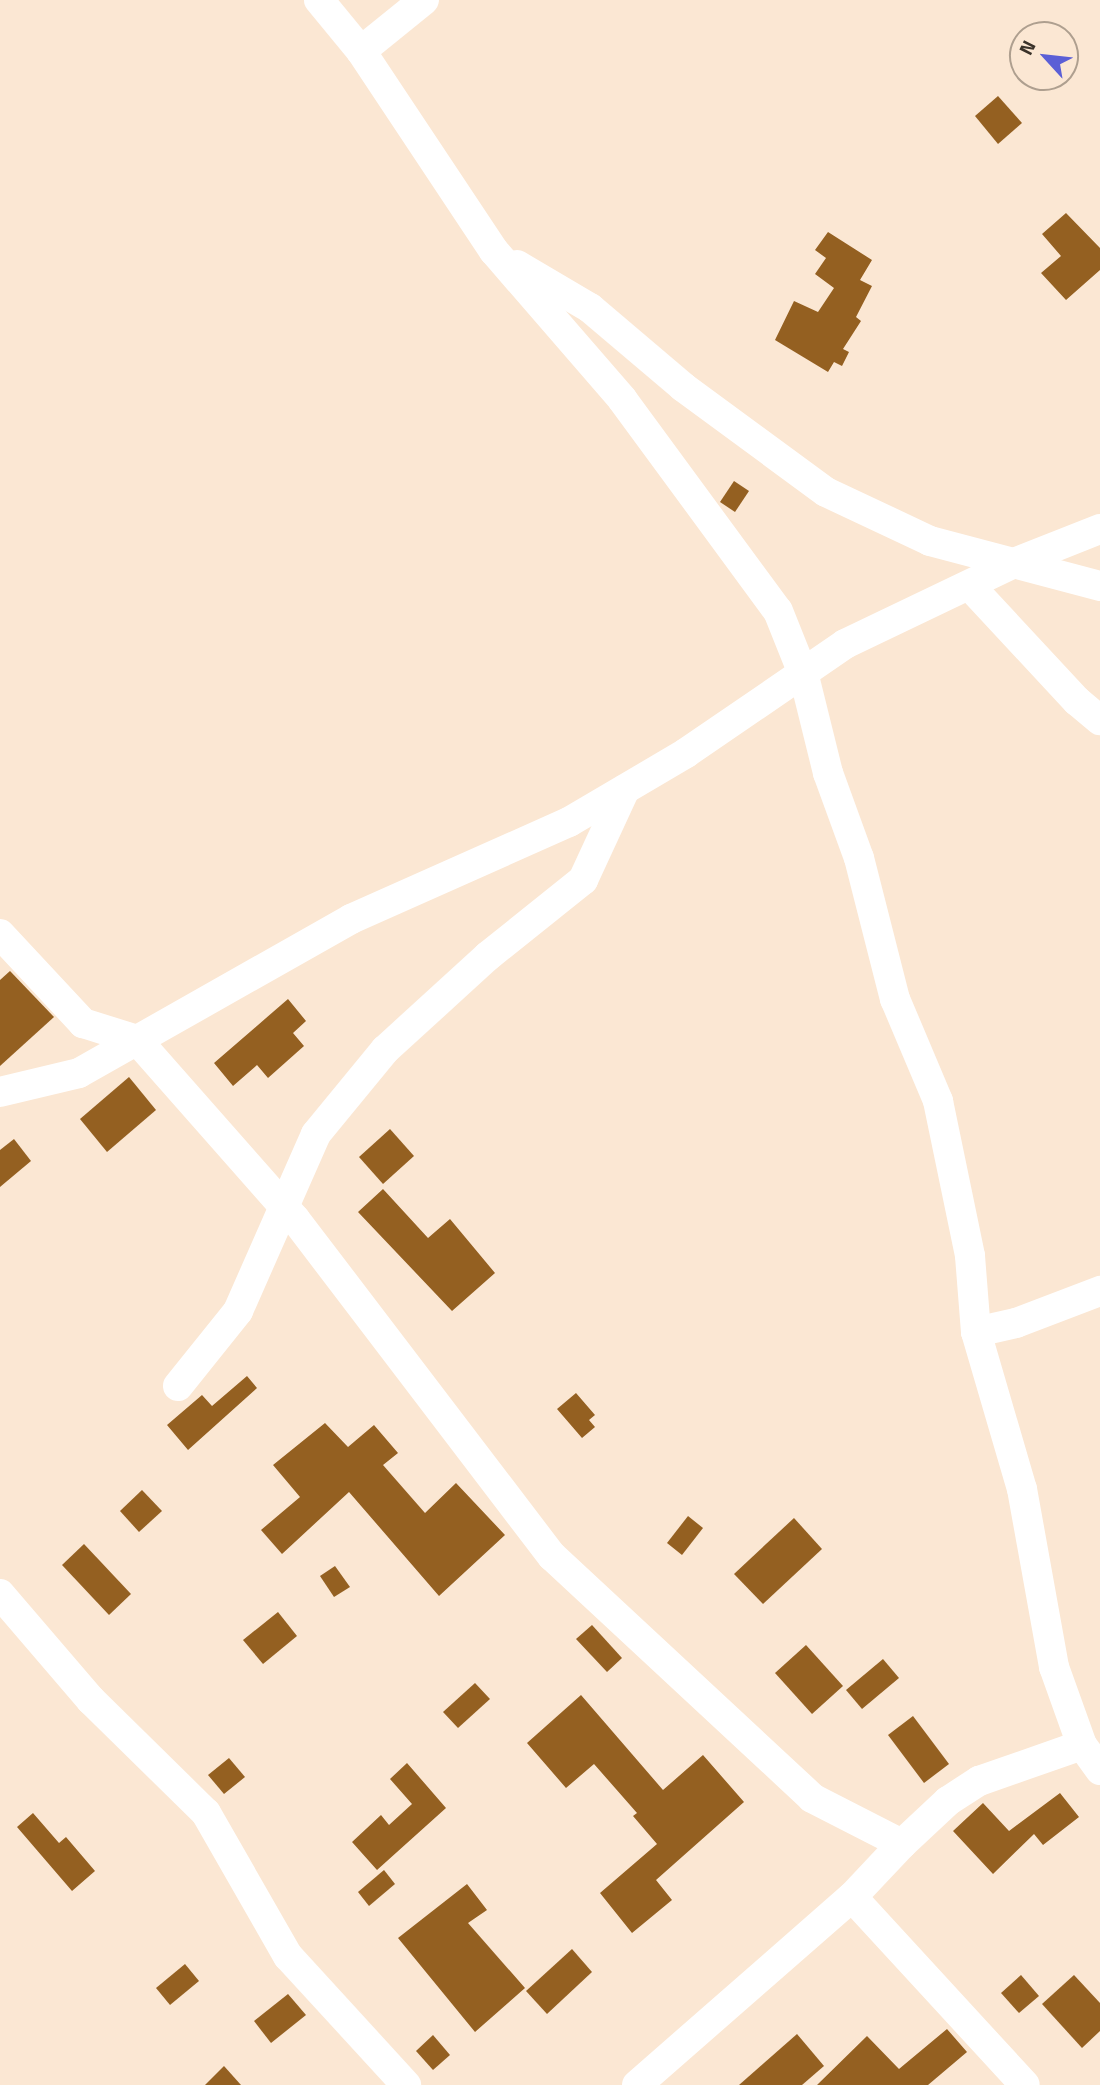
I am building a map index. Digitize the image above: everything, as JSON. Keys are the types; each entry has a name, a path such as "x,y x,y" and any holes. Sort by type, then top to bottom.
{"street":[{"path":"319,0 361,51 494,251 622,399 771,601 804,676 828,773 859,858 895,999 938,1101 970,1256 976,1332 1022,1489 1054,1667 1082,1745 1100,1770"},
{"path":"361,51 425,0"},
{"path":"494,251 590,308 683,387 826,492 930,541 1100,586"},
{"path":"0,1092 79,1073 351,919 569,822 804,676 845,644 1014,563 1100,529"},
{"path":"970,586 1077,701 1100,720"},
{"path":"178,1386 238,1311 316,1134 385,1050 488,956 583,880 625,789"},
{"path":"0,933 83,1023 137,1040 285,1207 552,1556 812,1798 902,1844"},
{"path":"976,1332 1016,1323 1100,1291"},
{"path":"0,1594 91,1700 206,1813 288,1956 407,2085"},
{"path":"637,2085 852,1897 902,1844 948,1801 979,1781 1082,1745"},
{"path":"852,1897 1025,2085"}],"building":[{"path":"998,96 1022,123 998,144 975,116"},
{"path":"1066,213 1100,248 1100,270 1066,300 1041,273 1061,256 1042,234"},
{"path":"828,232 872,260 860,280 872,286 856,317 861,321 843,349 849,352 842,366 834,362 828,372 775,340 794,301 818,312 834,288 815,274 826,258 815,250"},
{"path":"734,481 749,491 735,512 720,502"},
{"path":"10,971 54,1017 0,1066 0,980"},
{"path":"288,999 306,1021 293,1033 304,1046 268,1078 257,1065 233,1086 214,1063"},
{"path":"129,1077 156,1110 107,1152 80,1119"},
{"path":"390,1129 414,1156 383,1184 359,1157"},
{"path":"14,1139 31,1161 0,1187 0,1150"},
{"path":"383,1189 428,1238 450,1219 495,1273 452,1311 358,1212"},
{"path":"247,1376 257,1388 188,1450 167,1425 202,1395 212,1406"},
{"path":"576,1393 595,1415 589,1420 595,1427 582,1438 557,1409"},
{"path":"325,1423 348,1447 374,1425 398,1453 383,1465 425,1513 456,1483 505,1535 439,1596 349,1492 282,1554 261,1530 300,1497 273,1465"},
{"path":"142,1490 162,1511 139,1532 120,1511"},
{"path":"688,1516 703,1528 682,1555 667,1543"},
{"path":"794,1518 822,1549 763,1604 734,1574"},
{"path":"84,1544 131,1594 109,1615 62,1565"},
{"path":"335,1566 350,1587 334,1597 320,1576"},
{"path":"278,1612 297,1636 263,1664 243,1640"},
{"path":"592,1625 622,1658 607,1672 576,1639"},
{"path":"806,1645 843,1686 812,1714 775,1673"},
{"path":"883,1659 899,1678 862,1709 846,1690"},
{"path":"475,1683 490,1699 458,1728 443,1712"},
{"path":"581,1695 663,1790 703,1755 744,1802 656,1880 672,1900 632,1933 600,1893 657,1844 633,1816 637,1813 594,1764 566,1788 527,1743"},
{"path":"913,1716 949,1764 924,1783 888,1735"},
{"path":"229,1758 245,1777 224,1794 208,1775"},
{"path":"407,1763 446,1808 377,1870 352,1842 381,1815 389,1825 412,1804 390,1779"},
{"path":"1060,1793 1079,1817 1043,1845 1034,1834 993,1874 953,1831 983,1803 1009,1831"},
{"path":"33,1813 59,1843 66,1837 95,1871 72,1891 17,1827"},
{"path":"384,1870 395,1884 369,1906 358,1892"},
{"path":"467,1884 487,1910 468,1923 525,1988 475,2032 398,1938"},
{"path":"572,1949 592,1972 547,2014 526,1991"},
{"path":"185,1964 199,1981 170,2005 156,1988"},
{"path":"1021,1975 1039,1996 1019,2013 1001,1993"},
{"path":"1074,1975 1100,2003 1100,2031 1082,2048 1042,2004"},
{"path":"288,1994 306,2015 271,2043 254,2021"},
{"path":"947,2029 967,2052 928,2085 817,2085 867,2036 899,2069"},
{"path":"797,2034 824,2066 802,2085 739,2085"},
{"path":"433,2035 450,2055 433,2070 416,2051"},
{"path":"224,2066 241,2085 205,2085"}]}
